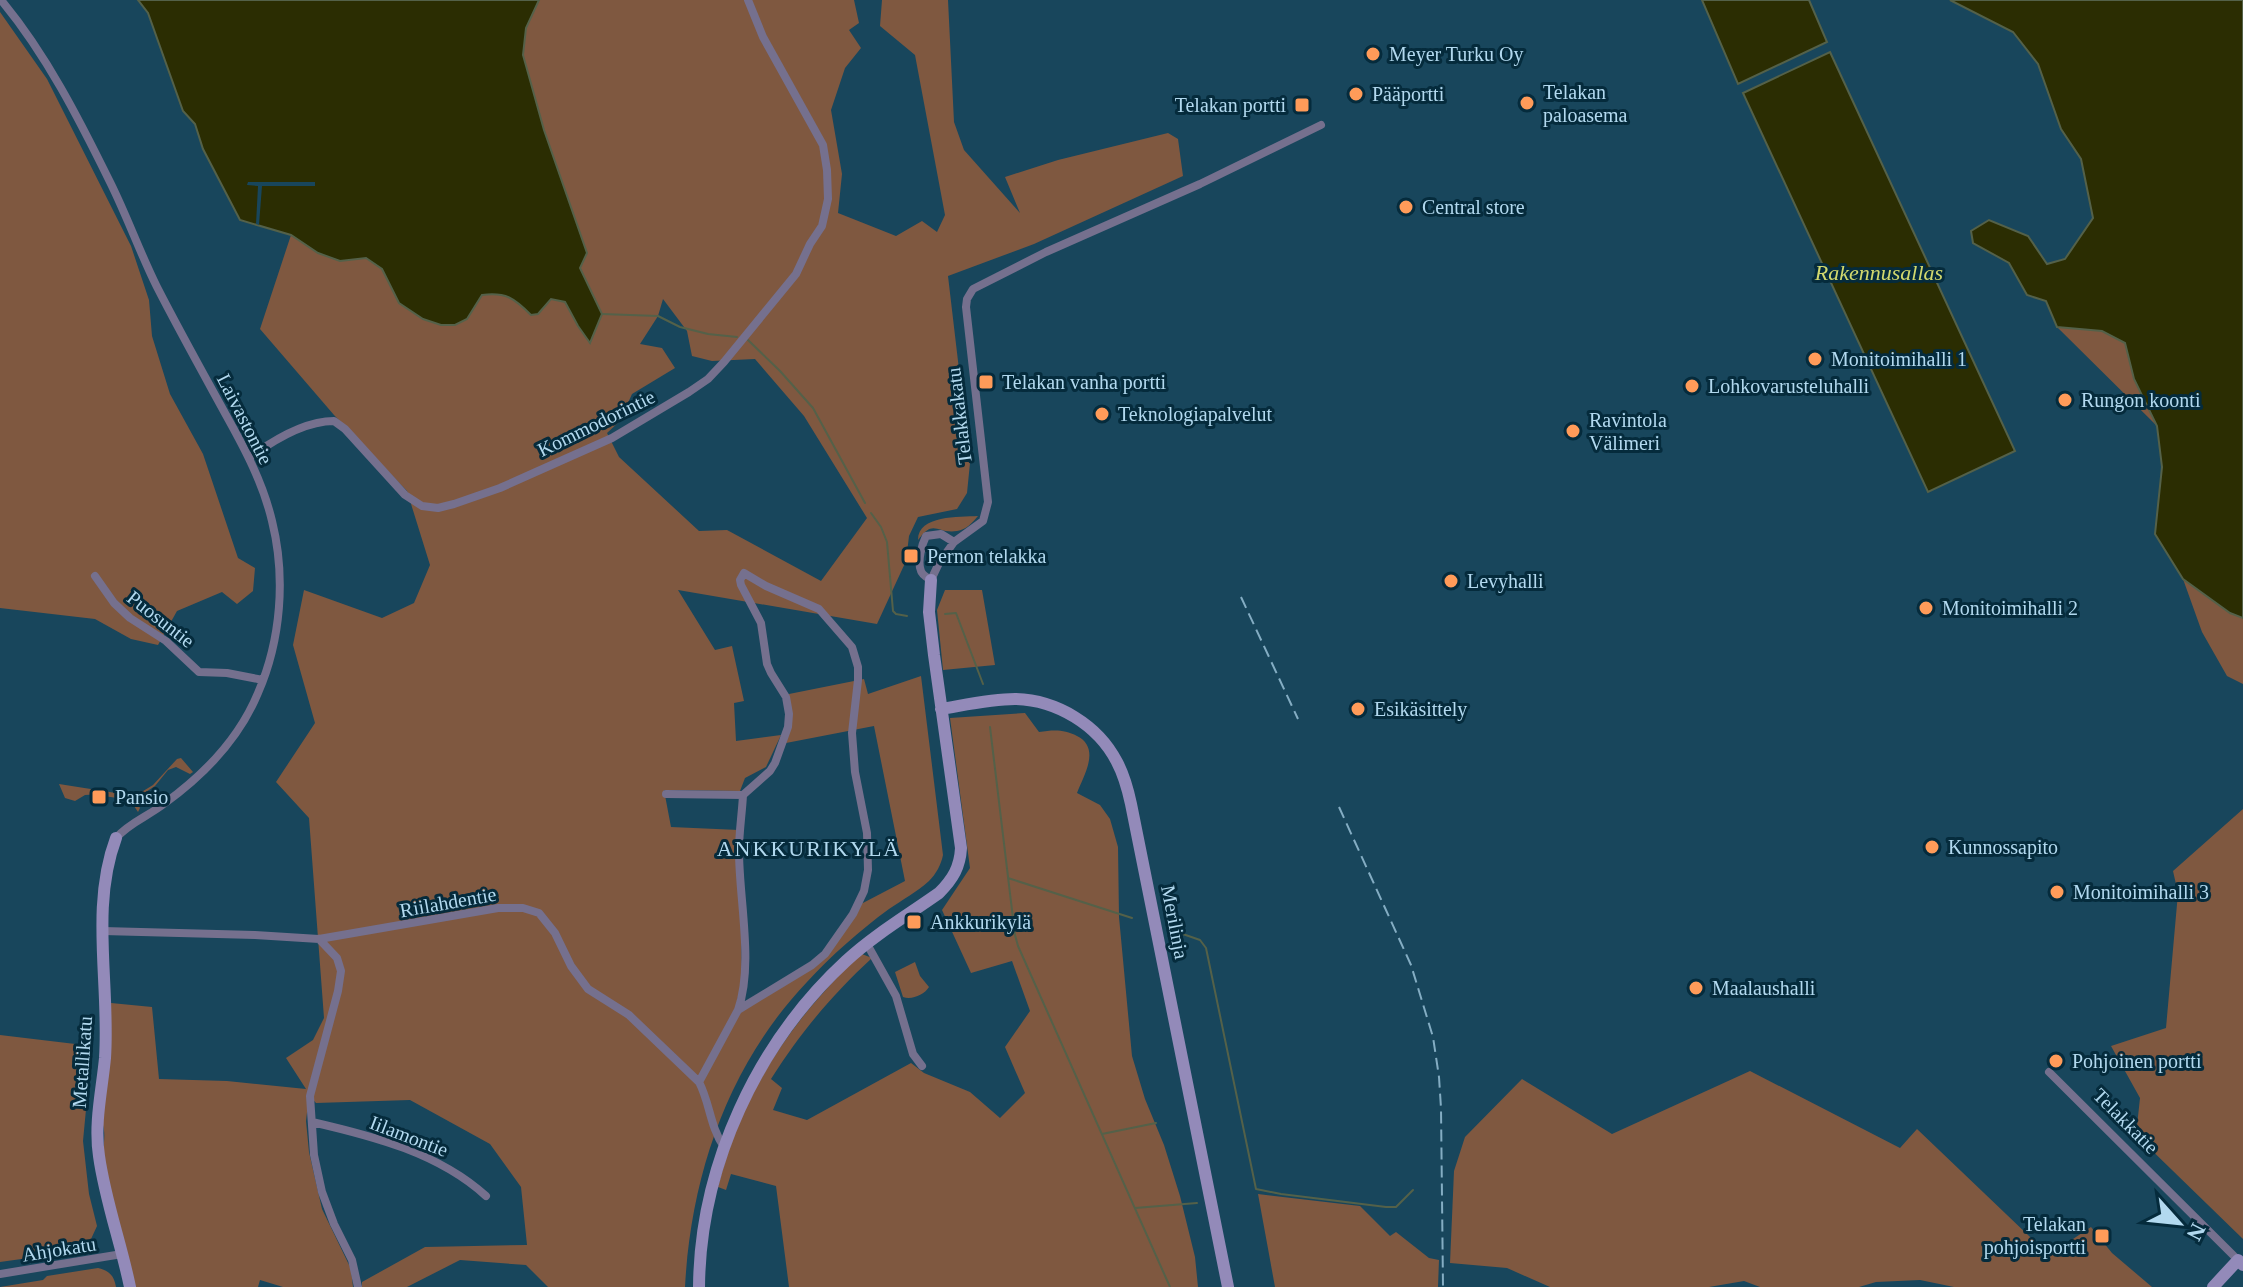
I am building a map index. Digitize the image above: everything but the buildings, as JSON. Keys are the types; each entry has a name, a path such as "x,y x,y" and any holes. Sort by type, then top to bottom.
{"street":[{"name":"Laivastontie","path":"1,0 45,61 82,127 157,286 249,458 272,520 280,569 273,647 248,715 218,758 166,803 127,826 116,838"},
{"name":"Kommodorintie","path":"249,458 271,443 312,424 334,421 405,495 422,506 438,508 500,488 612,438 656,414 708,379 796,274 822,226 828,199 823,145 763,37 748,0"},
{"name":"Telakkakatu","path":"867,944 939,893 955,873 961,858 929,612 931,580 939,563 954,542 983,521 988,502 967,299 973,289 1057,247 1200,184 1321,125"},
{"path":"931,580 920,569 924,539 931,534 941,534 954,542"},
{"path":"666,794 743,795 770,771 788,727 786,697 767,664 761,623 741,585 744,573 819,609 852,647 858,667 852,733 855,772 867,833 867,882 853,914 825,954 738,1010"},
{"name":"Puosuntie","path":"95,576 114,603 130,618 166,641 199,672 263,680"},
{"name":"Merilinja","path":"941,709 1003,700 1041,703 1081,721 1102,740 1117,761 1131,804 1228,1287"},
{"path":"699,1082 742,998 745,976 739,850 743,795"},
{"name":"Metallikatu","path":"116,838 108,866 103,904 105,1057 99,1097 98,1151 130,1287"},
{"name":"Riilahdentie","path":"103,931 319,939 498,908 523,908 539,913 555,933 571,966 588,989 629,1015 699,1082 706,1096 713,1129 724,1147"},
{"path":"319,939 337,958 341,971 310,1096 317,1174 334,1224 352,1260 358,1287"},
{"path":"699,1287 707,1209 724,1147 746,1093 767,1058 830,976 867,944 896,996 913,1054 922,1066"},
{"name":"Telakkatie","path":"2049,1072 2240,1262"},
{"name":"Iilamontie","path":"312,1122 407,1150 459,1174 486,1196"},
{"name":"Ahjokatu","path":"0,1274 122,1254"},
{"path":"2213,1287 2240,1262"}],"shaded area":[{"path":"392,0 854,0 859,23 849,30 861,48 845,68 831,110 842,174 838,213 896,236 922,221 937,232 945,215 915,55 880,26 882,0 948,0 954,122 964,150 1020,213 1005,177 1058,160 1168,133 1178,139 1183,176 1034,244 948,276 970,463 967,493 957,509 918,517 909,536 906,561 877,624 678,590 715,650 732,646 744,701 734,703 736,741 781,735 766,767 745,778 740,791 664,790 671,827 739,830 742,981 736,1005 745,1008 822,959 861,904 905,881 874,726 786,743 789,694 864,679 868,694 921,676 943,855 929,881 867,926 816,972 779,1014 755,1049 735,1085 705,1163 695,1204 685,1287 548,1287 526,1265 460,1260 407,1287 362,1287 362,1282 425,1247 527,1245 521,1187 490,1144 410,1100 316,1103 309,1095 306,1121 309,1152 322,1209 351,1269 353,1287 283,1287 260,1280 258,1287 135,1287 104,1154 102,1122 111,1003 152,1007 159,1079 227,1081 306,1089 286,1058 313,1040 324,1018 309,818 276,782 315,723 293,645 304,590 382,618 414,603 430,565 407,491 334,415 260,329 291,235","holes":["663,299 687,331 692,356 712,361 755,359 804,416 867,518 821,581 727,530 699,531 619,457 607,433 620,421 632,394 675,368 662,348 640,344 658,316"]},
{"path":"0,12 47,79 131,246 149,300 152,336 170,394 203,454 238,558 255,568 253,591 237,604 222,592 177,611 158,645 131,639 95,619 0,608"},
{"path":"2057,327 2102,331 2125,343 2134,379 2157,426"},
{"path":"978,516 963,529 950,531 932,528 918,540 920,532 932,522 951,517"},
{"path":"2183,579 2230,613 2243,618 2243,684 2227,676 2202,632"},
{"path":"945,590 982,590 995,665 943,670 937,610"},
{"path":"1025,713 1039,732 1063,731 1084,741 1088,747 1089,762 1077,793 1100,805 1110,819 1118,847 1119,917 1132,1056 1180,1196 1195,1257 1198,1287 789,1287 776,1186 731,1174 726,1190 718,1187 735,1134 758,1083 805,1014 857,958 862,954 872,958 817,1015 771,1079 782,1088 773,1110 807,1120 911,1063 924,1073 970,1092 1000,1118 1025,1093 1005,1047 1030,1011 1012,961 971,973 942,910 970,868 950,718"},
{"path":"181,758 193,772 190,774 176,767 168,770 155,786 135,799 140,808 138,812 130,800 101,794 85,795 75,801 65,798 59,784 135,796 153,785 177,759"},
{"path":"2243,809 2243,1239 2136,1135 2140,1098 2111,1046 2166,1028 2178,893 2173,871"},
{"path":"915,962 920,976 929,987 918,996 903,997 895,972"},
{"path":"0,1035 92,1046 83,1141 89,1194 97,1226 86,1250 0,1262"},
{"path":"1750,1071 1900,1148 1917,1129 2049,1255 2091,1227 2112,1253 2152,1287 1954,1287 1920,1280 1876,1282 1859,1287 1760,1287 1744,1281 1709,1287 1550,1287 1507,1268 1450,1263 1454,1171 1465,1137 1522,1079 1612,1134"},
{"path":"1258,1194 1360,1206 1390,1236 1396,1232 1429,1258 1439,1260 1438,1287 1275,1287"},
{"path":"98,1268 111,1274 116,1287 0,1287 43,1280 47,1276"}],"water":[{"path":"138,0 539,0 526,28 523,55 544,130 587,253 580,268 602,314 590,343 565,302 551,299 538,314 531,315 509,298 497,294 482,295 467,319 455,325 441,325 423,319 399,303 382,269 366,258 340,261 318,253 291,235 240,220 203,149 195,124 183,111 148,13"},
{"path":"1702,0 1809,0 1827,42 1738,84"},
{"path":"1950,0 2243,0 2243,618 2230,613 2183,579 2155,534 2162,467 2157,426 2134,379 2125,343 2102,331 2057,327 2046,301 2027,295 2009,263 1973,243 1971,231 1989,220 2028,236 2047,264 2065,259 2093,218 2081,159 2061,129 2038,64 2013,32"},
{"name":"Rakennusallas","path":"1830,52 2015,451 1928,492 1743,93"}],"pier":[{"path":"248,182 315,182 315,186 262,186 259,225 256,224 258,186 247,185"}],"waterway":[{"path":"602,314 658,316 680,327 737,337"},
{"path":"748,340 813,408 865,503"},
{"path":"871,513 887,542 893,611 907,616"},
{"path":"945,614 956,613 983,684"},
{"path":"990,727 1018,946 1170,1287"},
{"path":"1008,878 1132,918"},
{"path":"1177,932 1200,940 1206,948 1256,1189 1386,1207 1396,1207 1413,1190"},
{"path":"1102,1134 1156,1123"},
{"path":"1135,1208 1197,1203"}],"railway":[{"path":"1241,597 1298,719"},
{"path":"1339,807 1411,965 1433,1037 1441,1108 1443,1287"}],"place":[{"name":"Meyer Turku Oy","path":"1373,54"},
{"name":"Pääportti","path":"1356,94"},
{"name":"Telakan paloasema","path":"1527,103"},
{"name":"Telakan portti","path":"1302,105"},
{"name":"Central store","path":"1406,207"},
{"name":"Monitoimihalli 1","path":"1815,359"},
{"name":"Telakan vanha portti","path":"986,382"},
{"name":"Lohkovarusteluhalli","path":"1692,386"},
{"name":"Rungon koonti","path":"2065,400"},
{"name":"Teknologiapalvelut","path":"1102,414"},
{"name":"Ravintola Välimeri","path":"1573,431"},
{"name":"Pernon telakka","path":"911,556"},
{"name":"Levyhalli","path":"1451,581"},
{"name":"Monitoimihalli 2","path":"1926,608"},
{"name":"Esikäsittely","path":"1358,709"},
{"name":"Pansio","path":"99,797"},
{"name":"Kunnossapito","path":"1932,847"},
{"name":"Monitoimihalli 3","path":"2057,892"},
{"name":"Ankkurikylä","path":"914,922"},
{"name":"Maalaushalli","path":"1696,988"},
{"name":"Pohjoinen portti","path":"2056,1061"},
{"name":"Telakan pohjoisportti","path":"2102,1236"}],"district":[{"name":"ANKKURIKYLÄ","path":"809,848"}]}
